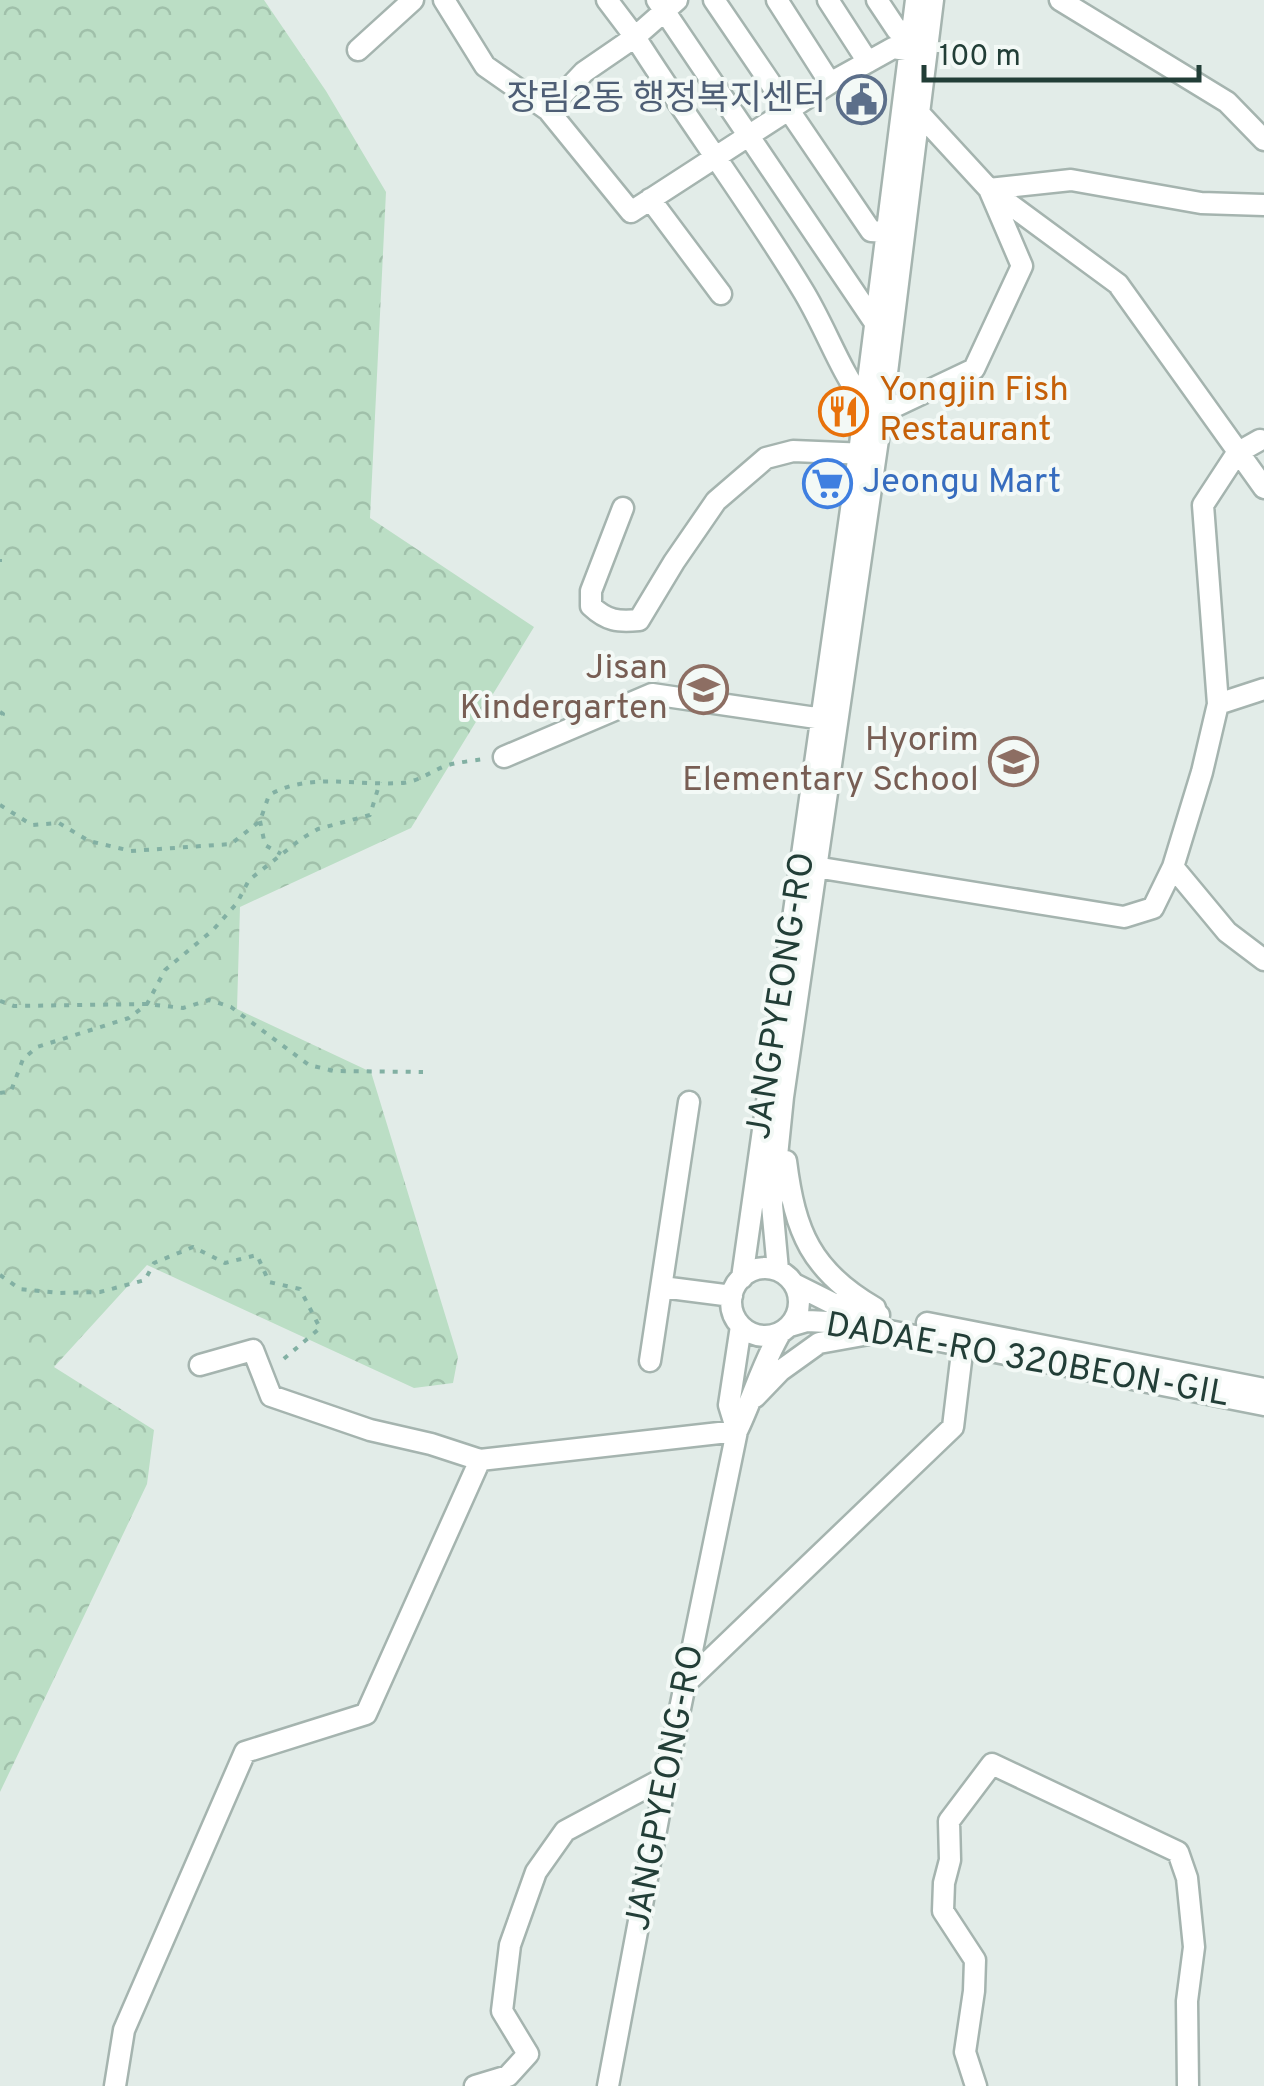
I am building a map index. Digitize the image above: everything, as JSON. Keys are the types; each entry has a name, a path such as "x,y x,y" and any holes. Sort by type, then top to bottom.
{"street":[{"path":"358,50 414,0"},
{"path":"444,0 485,66 548,110 631,212 830,83 894,48 916,45"},
{"path":"607,0 802,288 838,353 850,384 874,404 896,406 974,369 1022,266 990,189"},
{"path":"714,0 871,232 887,232"},
{"path":"777,0 830,83"},
{"path":"828,0 868,62"},
{"path":"876,0 897,30 916,45"},
{"name":"JANGPYEONG-RO","path":"778,1270 772,1206 811,866 874,404 919,113 916,0"},
{"name":"JANGPYEONG-RO","path":"874,404 876,323 887,232 916,45 934,0"},
{"path":"1060,0 1228,102 1264,140"},
{"path":"548,110 584,72 635,37 666,3 748,135 876,323"},
{"path":"919,113 990,189 1118,284 1264,488"},
{"path":"990,189 1071,180 1201,203 1264,205"},
{"path":"650,199 721,294"},
{"path":"811,866 1124,917 1154,908 1173,867 1218,704 1203,505 1236,453 1260,440"},
{"path":"624,508 590,591 590,606 604,619 620,622 639,620 716,501 766,458 793,451 867,454"},
{"path":"1218,704 1264,688"},
{"path":"504,758 652,694 829,720"},
{"name":"JANGPYEONG-RO","path":"737,1287 749,1241 772,1050 811,866"},
{"path":"1173,867 1227,932 1264,960"},
{"path":"650,1361 688,1102"},
{"path":"751,1402 780,1370 819,1343 869,1337 889,1323 853,1296 804,1239 790,1204 786,1162 779,1141"},
{"path":"737,1432 756,1380 800,1308 796,1286 778,1270 756,1269 737,1287 732,1312 741,1326 754,1335 766,1337 786,1329"},
{"name":"DADAE-RO 320BEON-GIL","path":"796,1286 832,1304 962,1344 1264,1405"},
{"path":"662,1287 737,1287"},
{"name":"DADAE-RO 320BEON-GIL","path":"786,1329 825,1321 889,1323 1264,1389"},
{"path":"737,1432 728,1405 741,1326"},
{"path":"686,1682 953,1426 962,1344"},
{"path":"200,1365 252,1350 272,1396 370,1430 480,1460 737,1432"},
{"name":"JANGPYEONG-RO","path":"608,2086 737,1432"},
{"path":"114,2086 124,2030 244,1752 366,1714 480,1460"},
{"path":"976,2086 966,2052 975,1960 942,1911 950,1860 949,1821 992,1764 1178,1852 1186,1878 1194,1948 1187,2001 1188,2086"},
{"path":"475,2086 508,2076 528,2054 502,2011 510,1944 536,1872 565,1832 666,1777"}],"path":[{"path":"0,712 0,720"},
{"path":"0,805 32,826 59,823 89,841 131,851 231,844 260,821 269,795 286,785 324,780 402,784 446,766 504,758"},
{"path":"0,1093 11,1091 23,1059 38,1047 129,1018 147,1004 165,970 213,930 237,903 249,880 318,829 370,815 380,782"},
{"path":"260,821 266,845 282,854"},
{"path":"0,1001 14,1006 147,1004 183,1008 209,1000 232,1007 309,1065 334,1072 423,1072"},
{"path":"0,1274 20,1289 100,1292 145,1280 154,1263 193,1248 225,1263 257,1255 269,1282 300,1289 320,1328 262,1375"}],"green space":[{"path":"0,0 264,0 326,91 386,192 370,518 534,627 411,828 240,907 237,1009 371,1072 458,1357 453,1383 414,1388 147,1265 54,1367 154,1430 147,1484 0,1792"}],"place":[{"name":"장림2동 행정복지센터","path":"861,100"},
{"name":"Yongjin Fish Restaurant","path":"844,411"},
{"name":"Jeongu Mart","path":"827,483"},
{"name":"Jisan Kindergarten","path":"703,689"},
{"name":"Hyorim Elementary School","path":"1014,761"}]}
